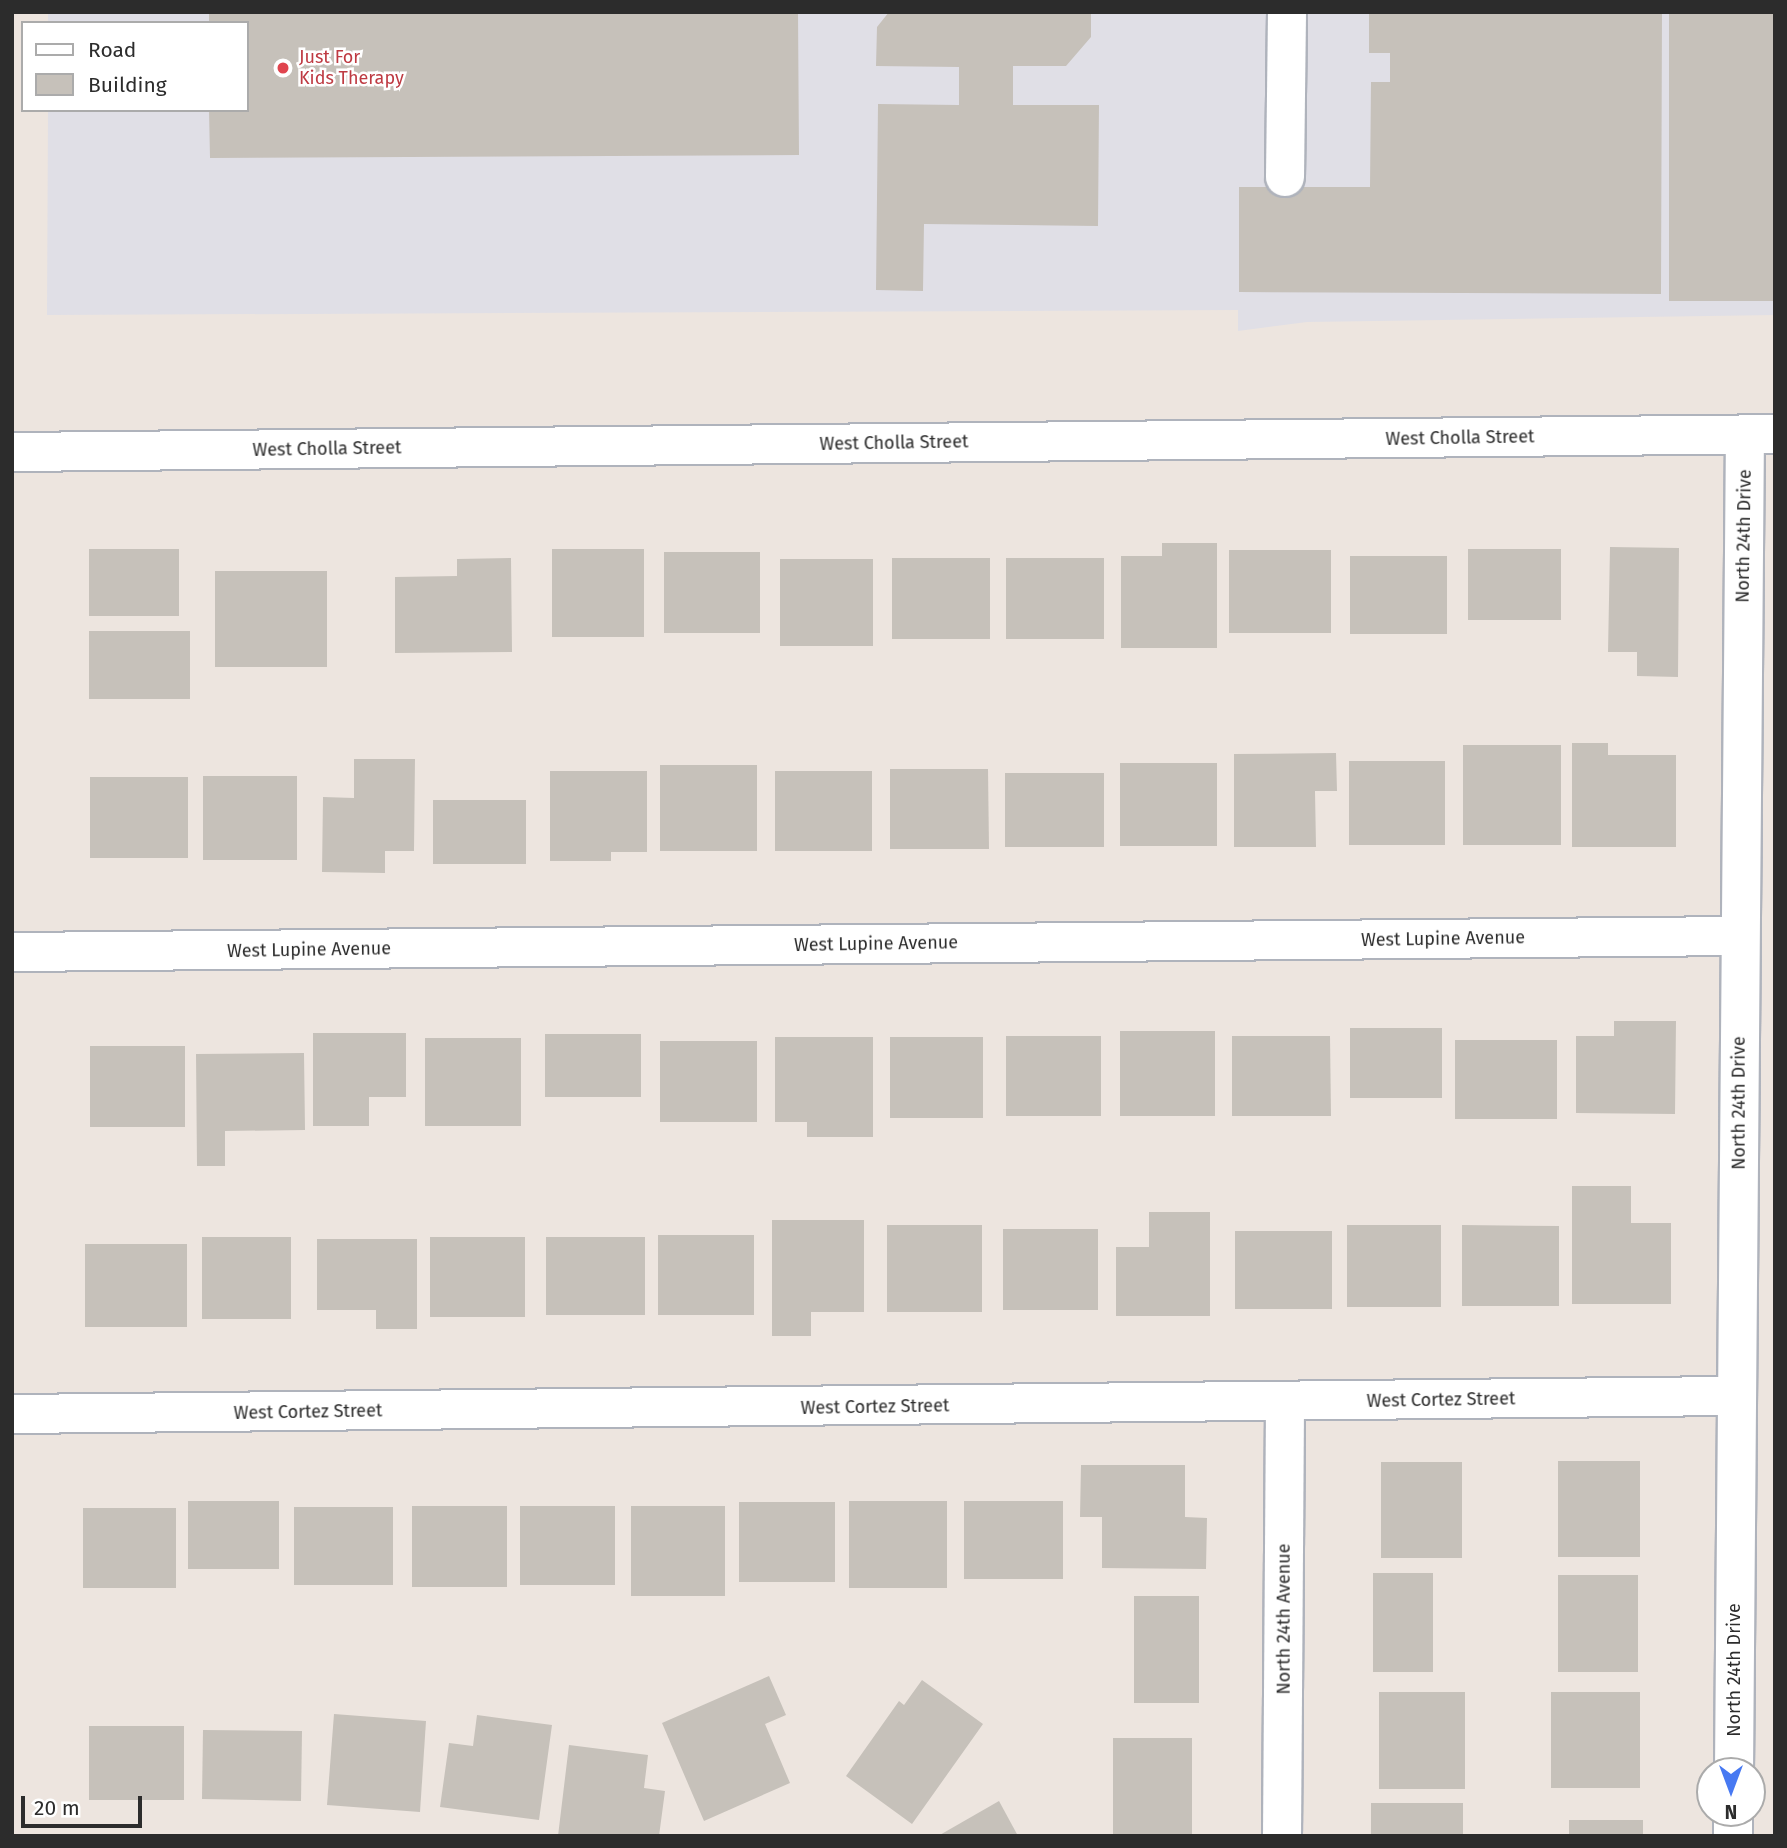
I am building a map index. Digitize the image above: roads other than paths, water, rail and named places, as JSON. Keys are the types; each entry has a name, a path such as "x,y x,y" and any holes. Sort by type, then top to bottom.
{"street":[{"path":"1285,177 1287,12"},
{"name":"West Cholla Street","path":"12,452 1760,434"},
{"name":"North 24th Drive","path":"1734,1757 1740,936 1760,434"},
{"name":"West Lupine Avenue","path":"12,952 1740,936"},
{"name":"West Cortez Street","path":"12,1414 1286,1403 1737,1396"},
{"name":"North 24th Avenue","path":"1282,1836 1286,1403"}],"place":[{"name":"Just For Kids Therapy","path":"283,68"}]}
